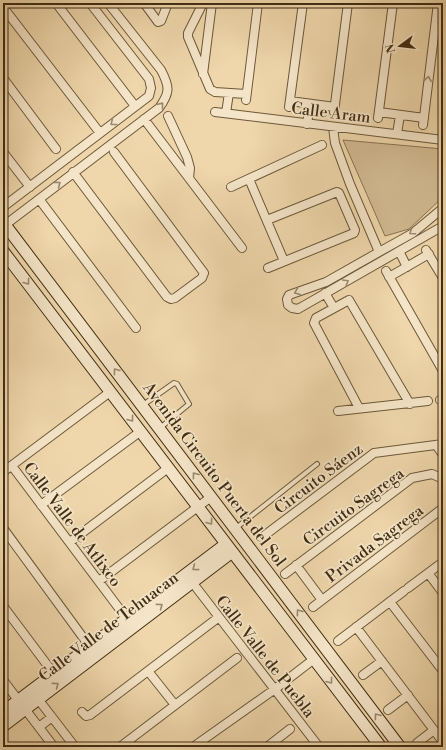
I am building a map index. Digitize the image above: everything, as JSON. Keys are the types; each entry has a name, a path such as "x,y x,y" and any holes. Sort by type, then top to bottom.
{"street":[{"path":"56,3 135,106"},
{"path":"3,207 149,96 152,88 149,79 91,3"},
{"path":"4,223 39,199 144,120 159,108 168,96 167,81 161,70 108,3"},
{"path":"144,3 158,22 161,21 168,3"},
{"path":"203,3 188,33 188,37 203,74 212,91 246,97 258,3"},
{"path":"203,74 212,3"},
{"path":"303,3 290,104 310,104 334,110 348,3"},
{"path":"393,3 379,115 400,115 423,122 438,3"},
{"path":"3,7 100,133"},
{"path":"5,84 56,149"},
{"path":"226,113 229,93"},
{"path":"307,124 310,104"},
{"name":"Calle Aram","path":"215,112 443,140"},
{"path":"396,134 400,115"},
{"path":"168,116 187,157 190,168 189,178"},
{"path":"144,120 242,248"},
{"path":"333,127 335,143 359,206 379,252"},
{"path":"231,187 322,145"},
{"path":"3,152 30,187"},
{"path":"73,172 167,297 171,299 175,298 202,278 204,273 114,152"},
{"path":"249,179 284,261"},
{"path":"266,220 337,192 339,193 355,230 354,233 268,268"},
{"path":"39,199 136,328"},
{"path":"347,211 359,206"},
{"path":"443,208 413,233 326,282 289,295 287,299 288,304 292,308 298,309 443,226"},
{"name":"Avenida Circuito Puerta del Sol","path":"4,223 400,747"},
{"name":"Avenida Circuito Puerta del Sol","path":"3,251 381,747"},
{"path":"399,251 407,267"},
{"path":"443,278 427,252 407,267 388,274 443,371"},
{"path":"326,293 334,308"},
{"path":"359,408 314,325 315,319 349,300 410,404"},
{"path":"3,472 110,392"},
{"path":"338,411 428,401"},
{"path":"41,505 140,431"},
{"path":"439,445 443,455"},
{"name":"Circuito Sáenz","path":"261,538 374,453 439,445"},
{"name":"Calle Valle de Atlixco","path":"12,466 127,618"},
{"path":"70,542 168,468"},
{"name":"Circuito Sagrega","path":"285,574 412,478 432,474 443,479"},
{"path":"99,581 211,497"},
{"name":"Privada Sagrega","path":"313,607 443,508"},
{"path":"3,528 90,647"},
{"name":"Calle Valle de Tehuacan","path":"3,712 38,699 111,637 192,582 229,548"},
{"name":"Calle Valle de Tehuacan","path":"3,726 54,674 90,647 111,637 127,618 229,548"},
{"path":"338,641 443,562"},
{"name":"Privada Sagrega","path":"296,565 322,600"},
{"path":"428,573 443,593"},
{"name":"Calle Valle de Puebla","path":"192,582 319,747"},
{"path":"390,602 443,671"},
{"path":"3,606 54,674"},
{"path":"82,712 86,716 90,715 219,617"},
{"path":"356,627 438,732 443,742"},
{"path":"120,747 237,658"},
{"path":"193,747 205,744 314,659"},
{"path":"363,675 382,661"},
{"path":"148,671 175,705"},
{"path":"3,680 39,727 50,745"},
{"path":"388,710 408,695"},
{"path":"38,699 75,747"},
{"path":"39,727 52,717"},
{"path":"267,747 290,729"},
{"path":"418,743 438,732"}],"lane":[{"path":"142,405 174,383 177,384 189,404 159,428"},
{"path":"236,528 317,464"}],"shaded area":[{"path":"343,140 443,149 443,197 409,229 385,236"}]}
